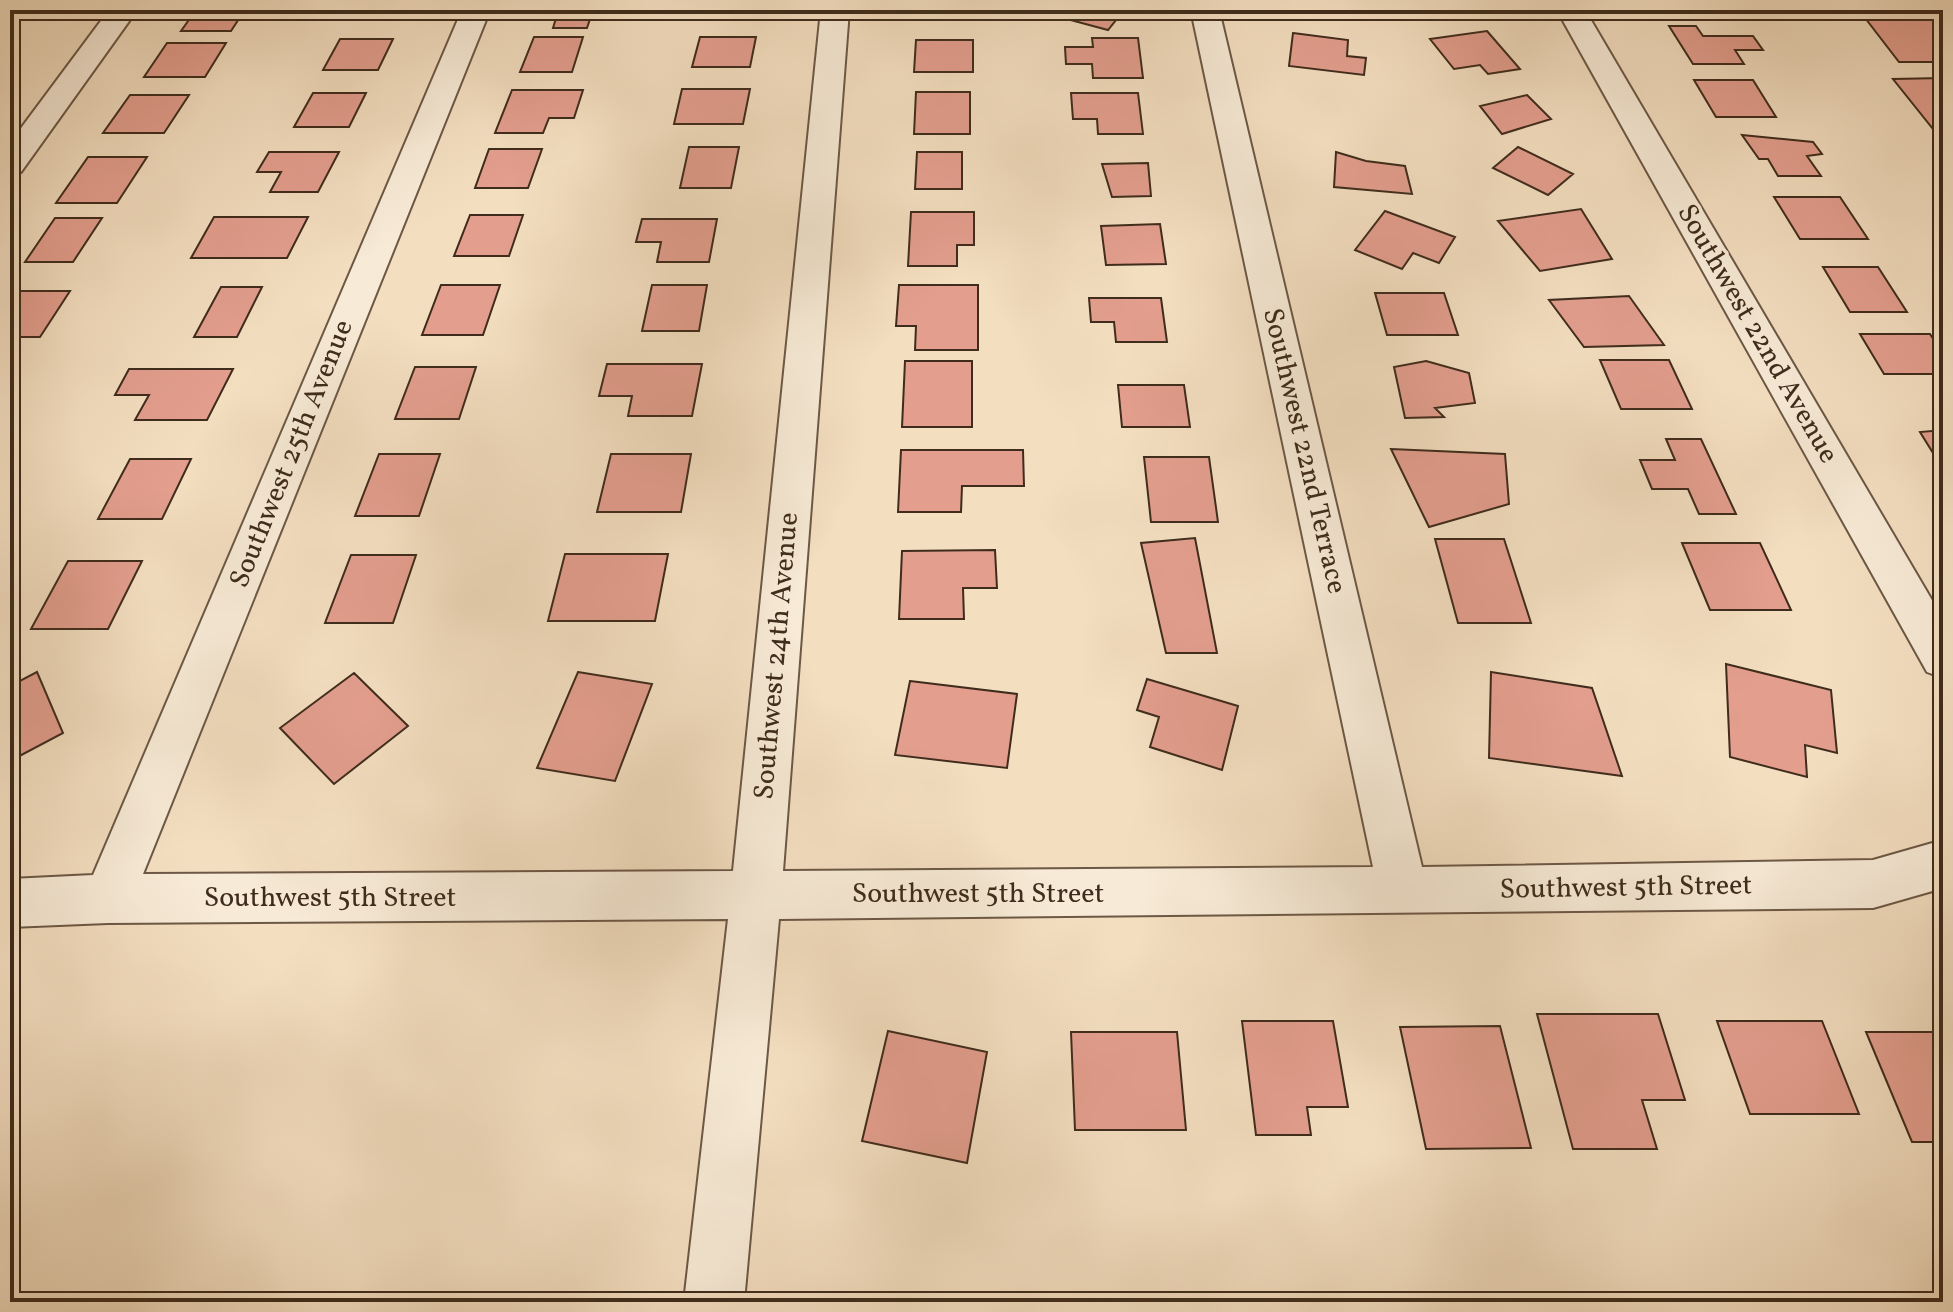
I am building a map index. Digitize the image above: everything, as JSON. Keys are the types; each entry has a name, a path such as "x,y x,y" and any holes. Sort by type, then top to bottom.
{"street":[{"path":"10,165 123,10"},
{"name":"Southwest 25th Avenue","path":"108,899 476,10"},
{"name":"Southwest 24th Avenue","path":"714,1302 756,895 835,10"},
{"name":"Southwest 22nd Terrace","path":"1205,10 1403,891"},
{"name":"Southwest 22nd Avenue","path":"1571,10 1943,659"},
{"name":"Southwest 5th Street","path":"10,903 108,899 1403,891 1873,884 1943,864"}],"building":[{"path":"196,10 268,10 244,11 231,31 181,31"},
{"path":"353,10 403,10 399,18 348,18"},
{"path":"538,10 593,10 587,28 553,28 557,15 537,15"},
{"path":"717,10 759,10 758,17 716,17"},
{"path":"1051,10 1124,10 1108,30 1048,14"},
{"path":"1669,10 1712,10 1714,14 1672,14"},
{"path":"1859,10 1912,10 1919,18 1943,18 1943,62 1899,62"},
{"path":"1669,26 1696,26 1703,36 1753,36 1763,50 1735,50 1744,64 1693,64"},
{"path":"1487,31 1520,69 1488,74 1480,65 1454,69 1430,39"},
{"path":"1293,33 1348,40 1347,56 1366,58 1364,75 1289,66"},
{"path":"534,37 583,37 572,72 520,72"},
{"path":"700,37 756,37 750,67 692,67"},
{"path":"1092,38 1138,38 1143,78 1093,78 1092,64 1066,64 1065,47 1093,47"},
{"path":"340,39 393,39 378,70 323,70"},
{"path":"916,40 973,40 973,72 914,72"},
{"path":"167,43 226,43 205,77 144,77"},
{"path":"1943,78 1943,129 1933,129 1893,79"},
{"path":"1694,80 1753,80 1776,117 1716,117"},
{"path":"682,89 750,89 743,124 674,124"},
{"path":"512,90 583,90 574,118 549,118 543,133 495,133"},
{"path":"916,92 970,92 970,134 914,134"},
{"path":"313,93 366,93 349,127 294,127"},
{"path":"1071,93 1138,93 1143,134 1098,134 1097,119 1073,119"},
{"path":"130,95 189,95 164,133 103,133"},
{"path":"1527,95 1551,119 1502,134 1480,106"},
{"path":"1742,135 1813,142 1822,154 1807,156 1821,176 1778,176 1768,159 1759,159"},
{"path":"689,147 739,147 731,188 680,188"},
{"path":"1518,147 1573,174 1548,195 1493,168"},
{"path":"489,149 542,149 528,188 475,188"},
{"path":"269,152 339,152 318,192 270,192 281,172 257,172"},
{"path":"917,152 962,152 962,189 915,189"},
{"path":"1336,152 1366,161 1405,166 1412,194 1334,187"},
{"path":"88,157 147,157 117,203 56,203"},
{"path":"1148,163 1151,196 1112,197 1102,164"},
{"path":"1774,197 1840,197 1868,239 1800,239"},
{"path":"1581,209 1612,259 1540,271 1498,221"},
{"path":"1385,211 1455,237 1439,263 1413,253 1402,269 1355,250"},
{"path":"911,212 974,212 974,245 957,245 957,266 908,266"},
{"path":"470,215 523,215 509,256 454,256"},
{"path":"214,217 308,217 287,258 191,258"},
{"path":"55,218 102,218 73,262 25,262"},
{"path":"642,219 717,219 709,262 657,262 661,242 636,242"},
{"path":"1160,224 1166,264 1106,265 1101,226"},
{"path":"1823,267 1878,267 1907,312 1850,312"},
{"path":"441,285 500,285 483,335 422,335"},
{"path":"652,285 707,285 699,331 642,331"},
{"path":"899,285 978,285 978,350 915,350 916,326 896,326"},
{"path":"221,287 262,287 237,337 194,337"},
{"path":"10,291 70,291 40,337 10,337"},
{"path":"1375,293 1444,293 1458,335 1387,335"},
{"path":"1629,296 1664,345 1584,347 1549,300"},
{"path":"1089,298 1161,298 1167,342 1116,342 1114,322 1091,322"},
{"path":"1860,334 1930,334 1943,354 1943,374 1884,374"},
{"path":"1600,360 1669,360 1692,409 1621,409"},
{"path":"905,361 972,361 972,427 902,427"},
{"path":"1426,361 1469,373 1475,403 1435,408 1444,417 1405,418 1394,367"},
{"path":"607,364 702,364 692,416 628,416 632,396 599,396"},
{"path":"415,367 476,367 459,419 395,419"},
{"path":"129,369 233,369 207,420 135,420 149,395 115,395"},
{"path":"1118,385 1184,385 1190,427 1122,427"},
{"path":"1943,430 1943,469 1920,432"},
{"path":"1666,439 1701,439 1736,514 1699,514 1688,489 1652,489 1640,460 1675,460"},
{"path":"1391,449 1505,454 1509,504 1429,527"},
{"path":"901,450 1023,450 1024,486 962,486 961,512 898,512"},
{"path":"379,454 440,454 419,516 355,516"},
{"path":"611,454 691,454 681,512 597,512"},
{"path":"1144,457 1209,457 1218,522 1151,522"},
{"path":"130,459 191,459 162,519 98,519"},
{"path":"1195,538 1217,653 1166,653 1141,543"},
{"path":"1435,539 1504,539 1531,623 1458,623"},
{"path":"1682,543 1760,543 1791,610 1710,610"},
{"path":"995,550 997,588 963,588 964,619 899,619 902,551"},
{"path":"565,554 668,554 655,621 548,621"},
{"path":"351,555 416,555 393,623 325,623"},
{"path":"68,561 142,561 108,629 31,629"},
{"path":"1726,664 1831,690 1837,753 1805,745 1807,777 1730,757"},
{"path":"37,672 63,733 10,761 10,686"},
{"path":"578,672 652,684 615,781 537,768"},
{"path":"1491,672 1592,688 1622,776 1489,758"},
{"path":"354,673 408,726 334,784 280,728"},
{"path":"1147,679 1238,706 1222,770 1150,747 1159,717 1137,710"},
{"path":"910,681 1017,694 1007,768 895,755"},
{"path":"1537,1014 1658,1014 1685,1100 1642,1100 1657,1149 1573,1149"},
{"path":"1242,1021 1333,1021 1348,1107 1307,1107 1311,1135 1256,1135"},
{"path":"1717,1021 1822,1021 1859,1114 1750,1114"},
{"path":"1500,1026 1531,1148 1426,1149 1400,1027"},
{"path":"888,1031 987,1052 967,1163 862,1141"},
{"path":"1071,1032 1177,1032 1186,1130 1075,1130"},
{"path":"1866,1032 1943,1032 1943,1142 1912,1142"}]}
